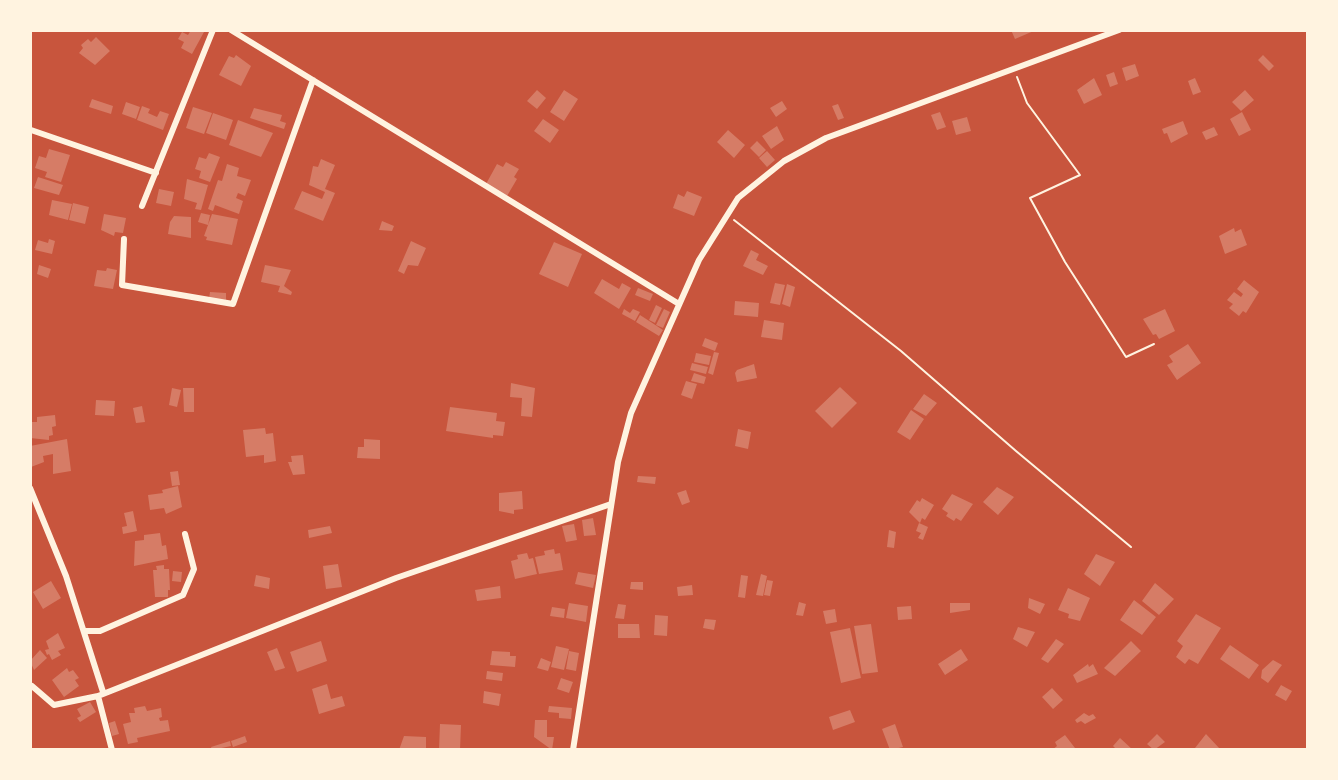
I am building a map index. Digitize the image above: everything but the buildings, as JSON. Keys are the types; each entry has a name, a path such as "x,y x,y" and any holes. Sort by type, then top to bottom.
{"street":[{"path":"142,206 213,30"},
{"path":"231,30 679,304"},
{"path":"573,750 618,462 631,413 699,260 738,198 784,161 826,138 1119,30"},
{"path":"124,239 122,285 233,304 313,80"},
{"path":"31,130 156,173"},
{"path":"30,488 66,576 84,631 112,750"},
{"path":"30,688 32,686 54,705 100,694 396,578 611,504"},
{"path":"84,631 100,631 183,595 195,569 185,534"}],"path":[{"path":"1013,69 1027,103 1080,175 1030,198 1065,262 1126,357 1154,344"},
{"path":"727,215 901,351 1131,547"}]}
